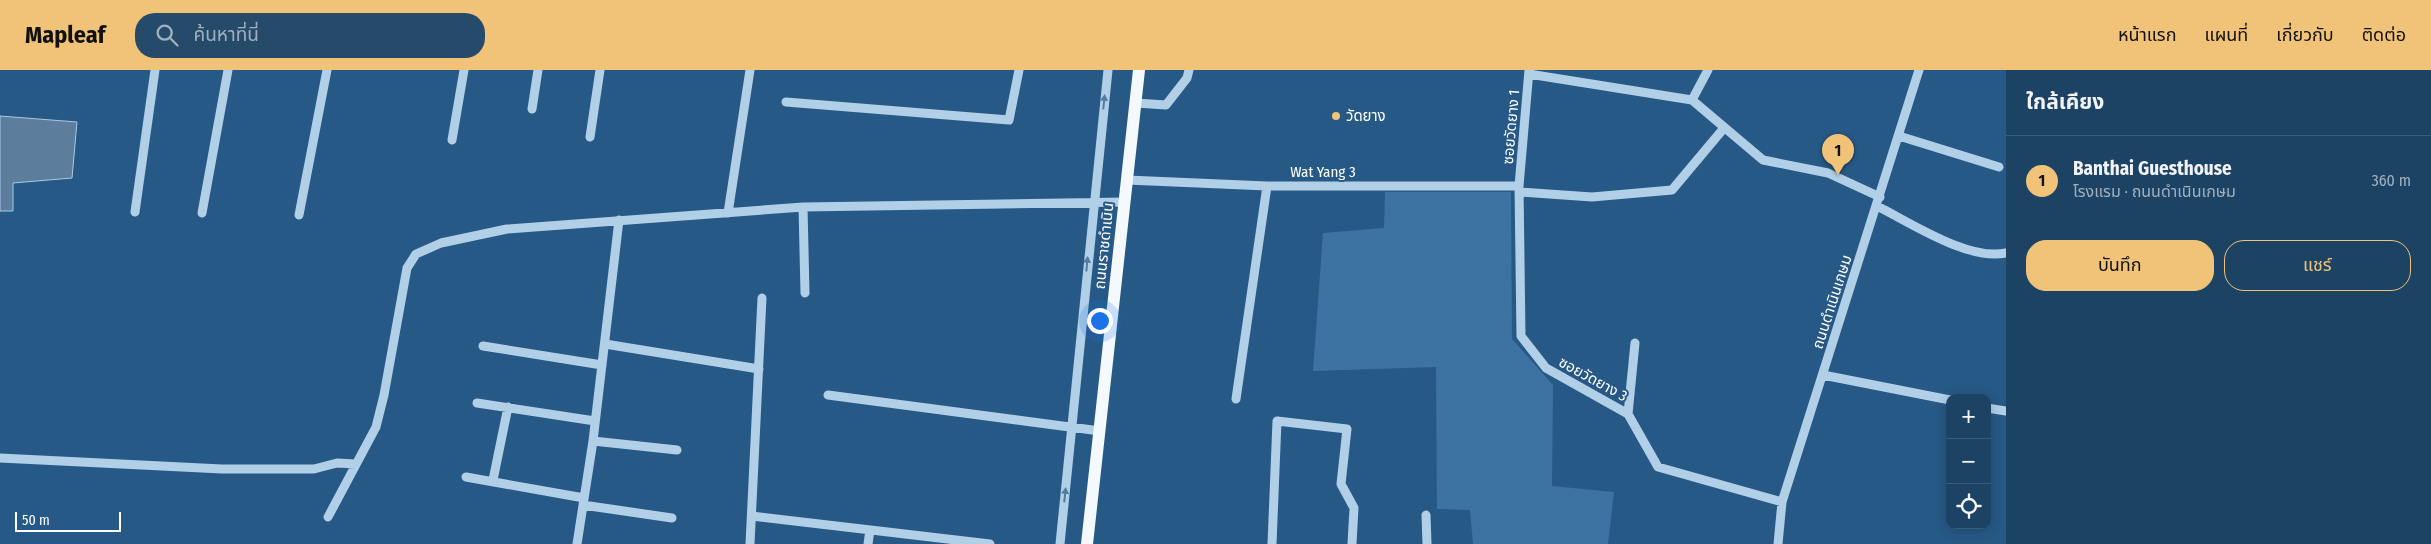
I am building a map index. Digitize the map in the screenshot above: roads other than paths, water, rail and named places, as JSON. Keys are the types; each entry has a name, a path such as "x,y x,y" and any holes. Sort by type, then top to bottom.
{"main road":[{"name":"ถนนราชดำเนิน","path":"1087,544 1139,70"}],"street":[{"path":"135,212 155,70"},
{"path":"202,213 228,70"},
{"path":"299,215 327,70"},
{"path":"452,140 464,70"},
{"path":"532,108 538,70"},
{"path":"590,137 600,70"},
{"path":"728,213 750,70"},
{"path":"786,102 1009,120 1019,70"},
{"path":"1060,544 1093,202 1108,70"},
{"path":"1136,103 1166,105 1188,78 1189,70"},
{"path":"1692,100 1708,70"},
{"name":"ถนนดำเนินเกษม","path":"1778,544 1782,502 1919,70"},
{"path":"1529,72 1692,100 1763,160 1828,173 1959,246 1989,253 2006,253"},
{"name":"ซอยวัดยาง 1","path":"1519,189 1529,72"},
{"name":"Wat Yang 3","path":"1127,180 1267,186 1519,189 1592,197 1672,190 1724,128"},
{"path":"1899,136 1999,166"},
{"path":"1236,399 1267,186"},
{"name":"ซอยวัดยาง 3","path":"1519,189 1522,336 1546,368 1628,414 1658,467 1782,502"},
{"path":"328,517 376,427 384,395 405,274 416,254 441,243 507,229 803,207 1125,202"},
{"path":"803,207 805,293"},
{"path":"577,544 593,441 620,220"},
{"path":"750,544 762,298"},
{"path":"1628,414 1636,343"},
{"path":"605,344 759,369"},
{"path":"483,346 602,365"},
{"path":"1823,375 1946,399"},
{"path":"828,395 1100,432"},
{"path":"477,403 595,422"},
{"path":"493,480 508,407"},
{"path":"1991,409 2006,412"},
{"path":"1272,544 1277,421 1346,429 1341,484 1354,508 1352,544"},
{"path":"593,441 677,450"},
{"path":"0,458 222,469 314,469 337,463 356,464"},
{"path":"466,477 493,480 583,502 672,518"},
{"path":"1426,515 1427,544"},
{"path":"752,516 966,543 990,544"},
{"path":"868,544 870,530"}],"place":[{"name":"วัดยาง","path":"1336,116"},
{"name":"Banthai Guesthouse","path":"1838,175"}]}
